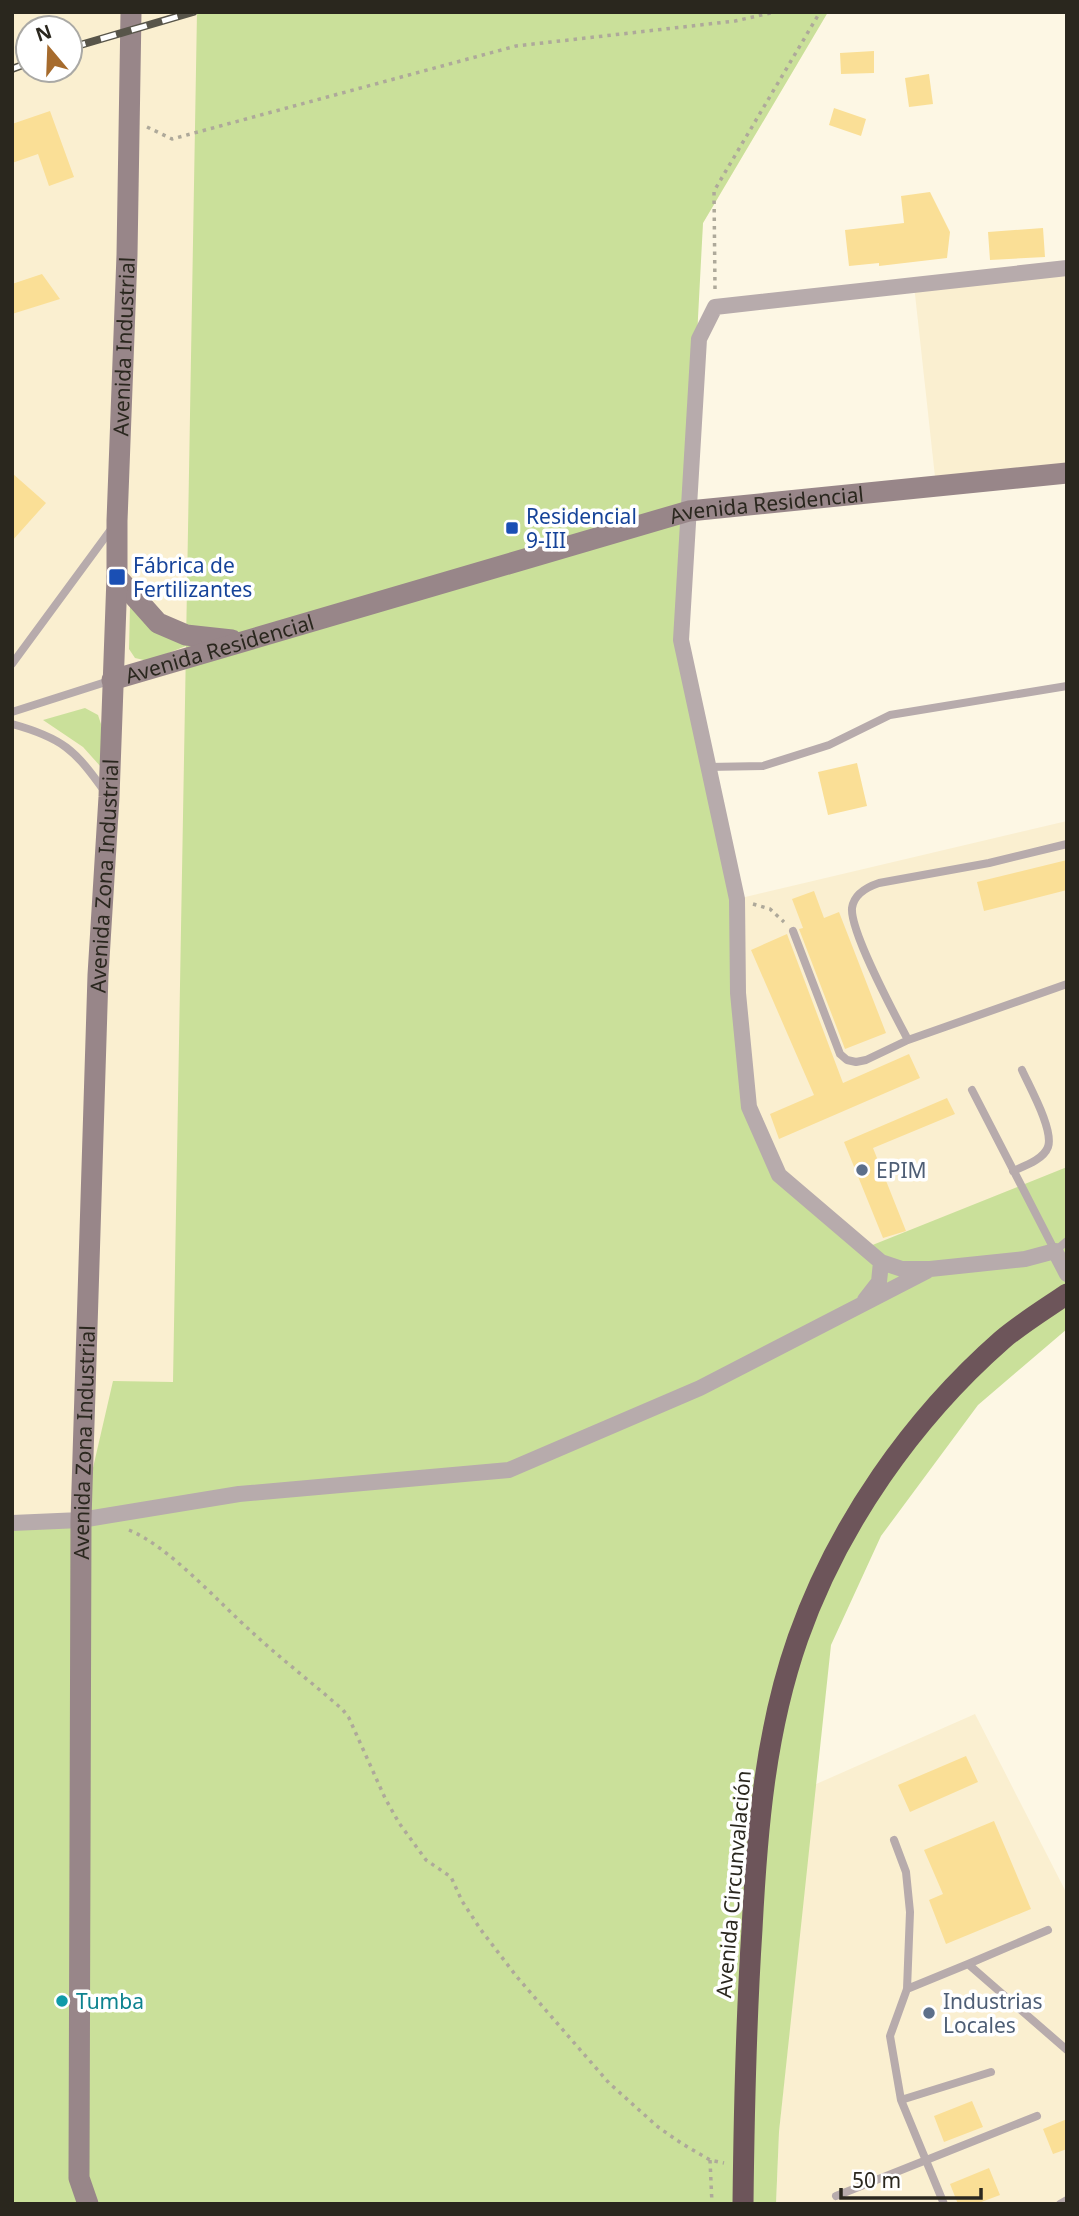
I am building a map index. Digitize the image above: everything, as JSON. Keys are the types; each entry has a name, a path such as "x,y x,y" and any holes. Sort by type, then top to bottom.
{"highway":[{"name":"Avenida Circunvalación","path":"743,2204 744,2065 757,1834 767,1763 783,1687 798,1638 824,1576 856,1516 905,1444 958,1384 1003,1340 1067,1294"}],"main road":[{"name":"Avenida Industrial","path":"112,680 127,255 131,12"},
{"name":"Avenida Residencial","path":"112,680 689,511 1067,472"},
{"path":"117,576 158,623 186,635 241,641"},
{"name":"Avenida Zona Industrial","path":"88,2204 79,2178 81,1520 98,975 109,797 112,680"}],"street":[{"path":"1067,268 715,307 699,339 681,640 737,899 738,993 749,1107 779,1175 881,1262 902,1269 930,1269 1026,1259 1061,1246 1067,1274"},
{"path":"862,1304 879,1282 881,1262"},
{"path":"12,1523 81,1520 239,1494 509,1470 700,1388 930,1269"}],"lane":[{"path":"12,664 117,521"},
{"path":"12,712 112,680"},
{"path":"708,767 763,766 829,746 890,715 1067,686"},
{"path":"12,724 42,732 75,752 109,797"},
{"path":"908,1040 875,974 853,919 852,906 857,896 865,888 879,883 989,863 1067,844"},
{"path":"793,931 840,1054 847,1060 856,1062 908,1040 1067,984"},
{"path":"1013,1171 1040,1158 1048,1147 1044,1120 1022,1070"},
{"path":"972,1090 1013,1171 1061,1246"},
{"path":"894,1840 906,1872 909,1899 907,1989 890,2036 901,2100 944,2204"},
{"path":"907,1989 1048,1930"},
{"path":"968,1964 1019,2011 1067,2049"},
{"path":"901,2100 991,2072"},
{"path":"836,2196 1037,2116"},
{"path":"79,2178 79,2204"},
{"path":"1060,2204 1067,2200"}],"path":[{"path":"129,119 172,139 516,46 735,21 775,12"},
{"path":"715,307 714,191 820,12"},
{"path":"737,899 770,909 793,931"},
{"path":"119,1528 131,1531 164,1553 343,1710 399,1823 426,1860 451,1877 461,1901 495,1950 609,2083 658,2127 710,2160 743,2165"},
{"path":"710,2160 712,2204"}],"shaded area":[{"path":"12,12 828,12 703,223 697,297 699,339 681,640 737,899 1067,821 1067,1241 700,1388 12,1524"},
{"path":"1067,268 1067,473 936,486 914,285"},
{"name":"Industrias Locales","path":"975,1714 1067,1894 1067,2204 776,2204 779,2132 814,1785"}],"green space":[{"path":"197,12 828,12 703,223 681,640 737,899 749,1107 779,1175 865,1248 1067,1167 1067,1329 978,1405 881,1536 831,1645 779,2132 776,2204 12,2204 12,1524 81,1520 113,1381 173,1382 186,646 148,661 135,658 129,649 130,606 186,645"},
{"path":"85,708 98,715 101,724 101,767 83,747 43,720"}],"building":[{"path":"874,51 874,73 841,74 840,53"},
{"path":"929,74 933,104 909,107 905,78"},
{"path":"834,108 866,119 861,136 829,125"},
{"path":"50,111 74,177 49,186 38,154 12,163 12,124"},
{"path":"930,192 950,232 947,258 879,266 879,263 849,266 845,230 904,223 901,196"},
{"path":"1043,228 1045,257 990,260 988,232"},
{"path":"42,274 60,299 12,314 12,284"},
{"path":"12,473 46,503 12,541"},
{"path":"857,763 867,806 828,815 818,772"},
{"path":"1067,860 1067,890 984,911 977,882"},
{"path":"814,891 824,918 839,912 886,1033 845,1049 799,929 803,928 792,899"},
{"path":"787,934 843,1083 909,1054 920,1078 779,1139 770,1114 814,1095 751,950"},
{"path":"947,1098 955,1114 873,1148 906,1231 883,1238 844,1142"},
{"path":"966,1756 978,1782 910,1812 898,1785"},
{"path":"994,1821 1031,1909 946,1944 929,1900 943,1894 924,1850"},
{"path":"972,2101 983,2127 944,2142 934,2116"},
{"path":"1067,2119 1067,2149 1053,2154 1043,2129"},
{"path":"989,2168 1000,2195 976,2204 958,2204 950,2184"}],"railway":[{"path":"84,44 193,12"}],"place":[{"name":"Residencial 9-III","path":"512,528"},
{"name":"Fábrica de Fertilizantes","path":"117,577"},
{"name":"EPIM","path":"862,1170"},
{"name":"Tumba","path":"62,2001"},
{"name":"Industrias Locales","path":"929,2013"}]}
